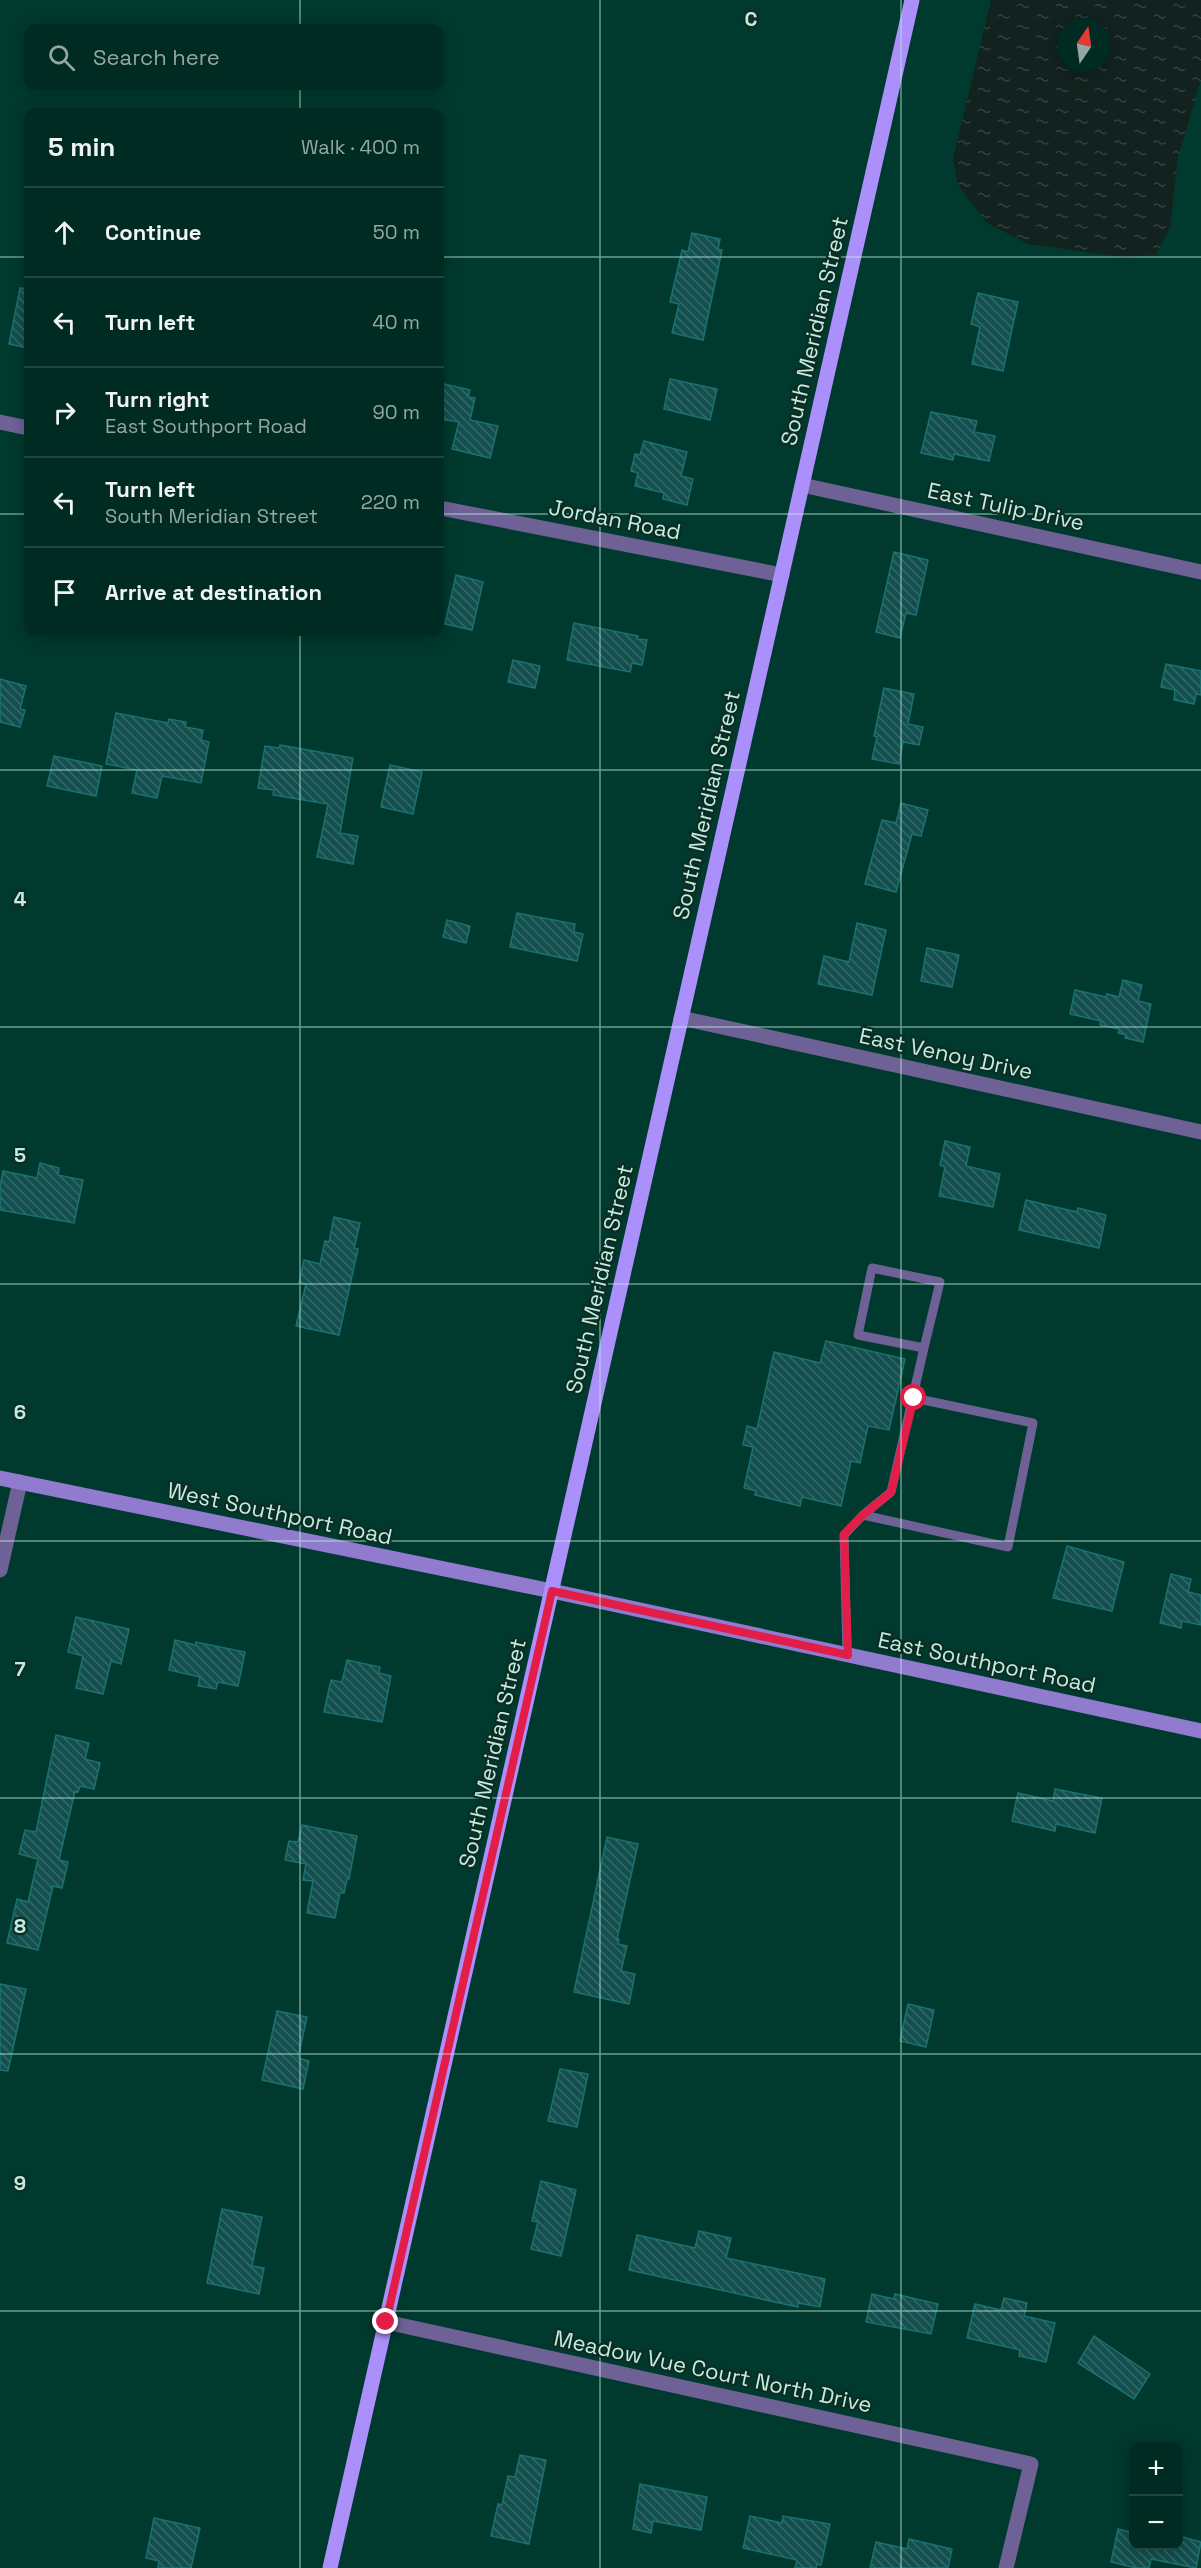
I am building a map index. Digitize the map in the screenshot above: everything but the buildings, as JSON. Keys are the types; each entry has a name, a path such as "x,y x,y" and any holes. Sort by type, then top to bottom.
{"main road":[{"name":"South Meridian Street","path":"330,2568 912,0"},
{"name":"West Southport Road","path":"0,1478 552,1591"},
{"name":"East Southport Road","path":"552,1591 1201,1731"}],"street":[{"path":"0,422 24,427"},
{"name":"East Tulip Drive","path":"802,485 1201,572"},
{"name":"Jordan Road","path":"444,509 782,575"},
{"name":"East Venoy Drive","path":"681,1017 1201,1132"},
{"path":"0,1570 20,1482"},
{"name":"Meadow Vue Court North Drive","path":"386,2322 1031,2464 1006,2568"}],"lane":[{"path":"848,1655 844,1534 891,1492 940,1282 872,1268 858,1335 924,1348"},
{"path":"863,1515 1008,1547 1033,1423 914,1398"}],"water":[{"path":"991,0 1201,0 1201,80 1178,157 1170,227 1156,255 1123,257 1028,244 987,223 958,185 953,159"}],"route":[{"path":"386,2322 552,1591 848,1655 844,1534 891,1492 914,1398"}]}
